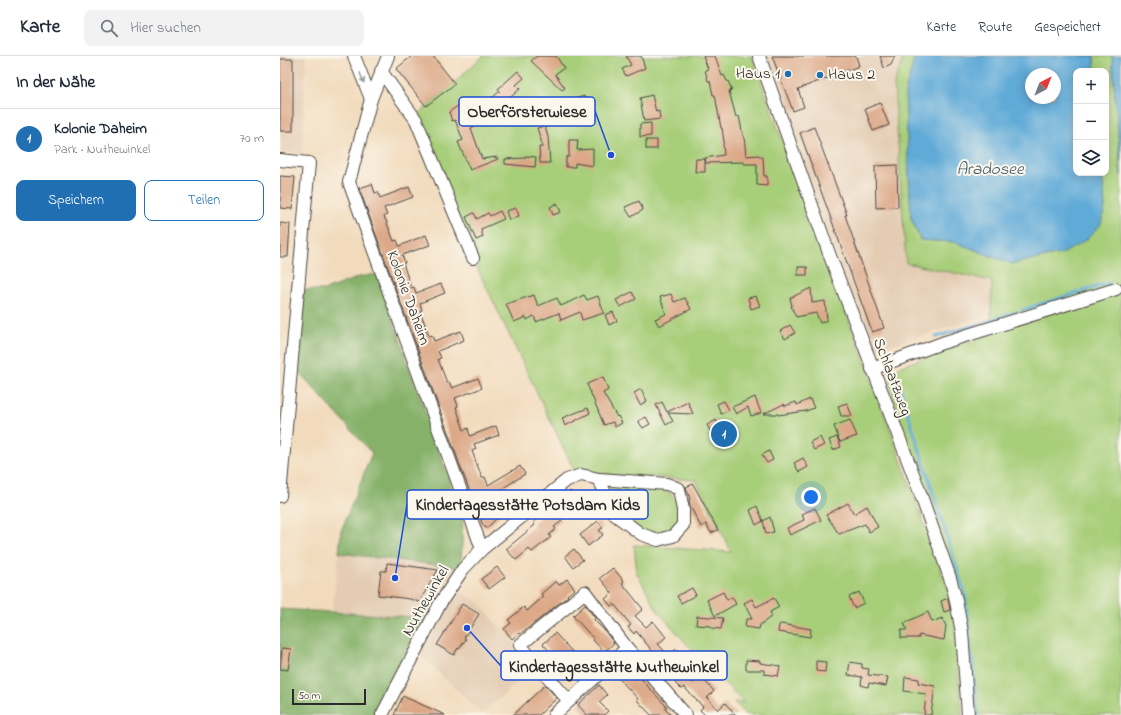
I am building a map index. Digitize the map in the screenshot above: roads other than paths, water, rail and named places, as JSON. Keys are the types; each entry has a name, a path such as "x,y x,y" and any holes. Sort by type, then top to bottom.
{"street":[{"path":"354,56 371,99"},
{"name":"Kolonie Daheim","path":"388,56 371,99 349,182 482,549"},
{"name":"Schlaatzweg","path":"759,56 830,256 918,487 955,596 962,632 968,715"},
{"path":"382,71 416,120 473,258"},
{"path":"280,160 309,163 282,445 280,496"},
{"path":"872,369 942,343 1116,289"},
{"name":"Nuthewinkel","path":"382,715 441,602 463,569 482,549 567,480 580,475 599,479 667,484 678,489 683,510 683,525 673,536 658,540 641,534 614,514 599,479"},
{"path":"569,701 520,645 585,592 627,648 686,715"},
{"path":"558,714 569,701 627,648"}],"water":[{"name":"Aradosee","path":"915,56 1094,56 1095,68 1073,68 1073,176 1102,176 1105,207 1101,224 1087,239 1064,253 1012,264 955,242 921,240 911,218 905,92"},
{"path":"1112,56 1121,56 1121,172"}],"waterway":[{"path":"1022,310 1109,283"},
{"path":"936,337 1017,312"},
{"path":"899,385 965,594 978,715"}],"place":[{"name":"Haus 1","path":"788,74"},
{"name":"Haus 2","path":"820,75"},
{"name":"Oberförsterwiese","path":"611,155"},
{"name":"Kolonie Daheim","path":"724,434"},
{"name":"Kindertagesstätte Potsdam Kids","path":"395,578"},
{"name":"Kindertagesstätte Nuthewinkel","path":"467,628"}]}
